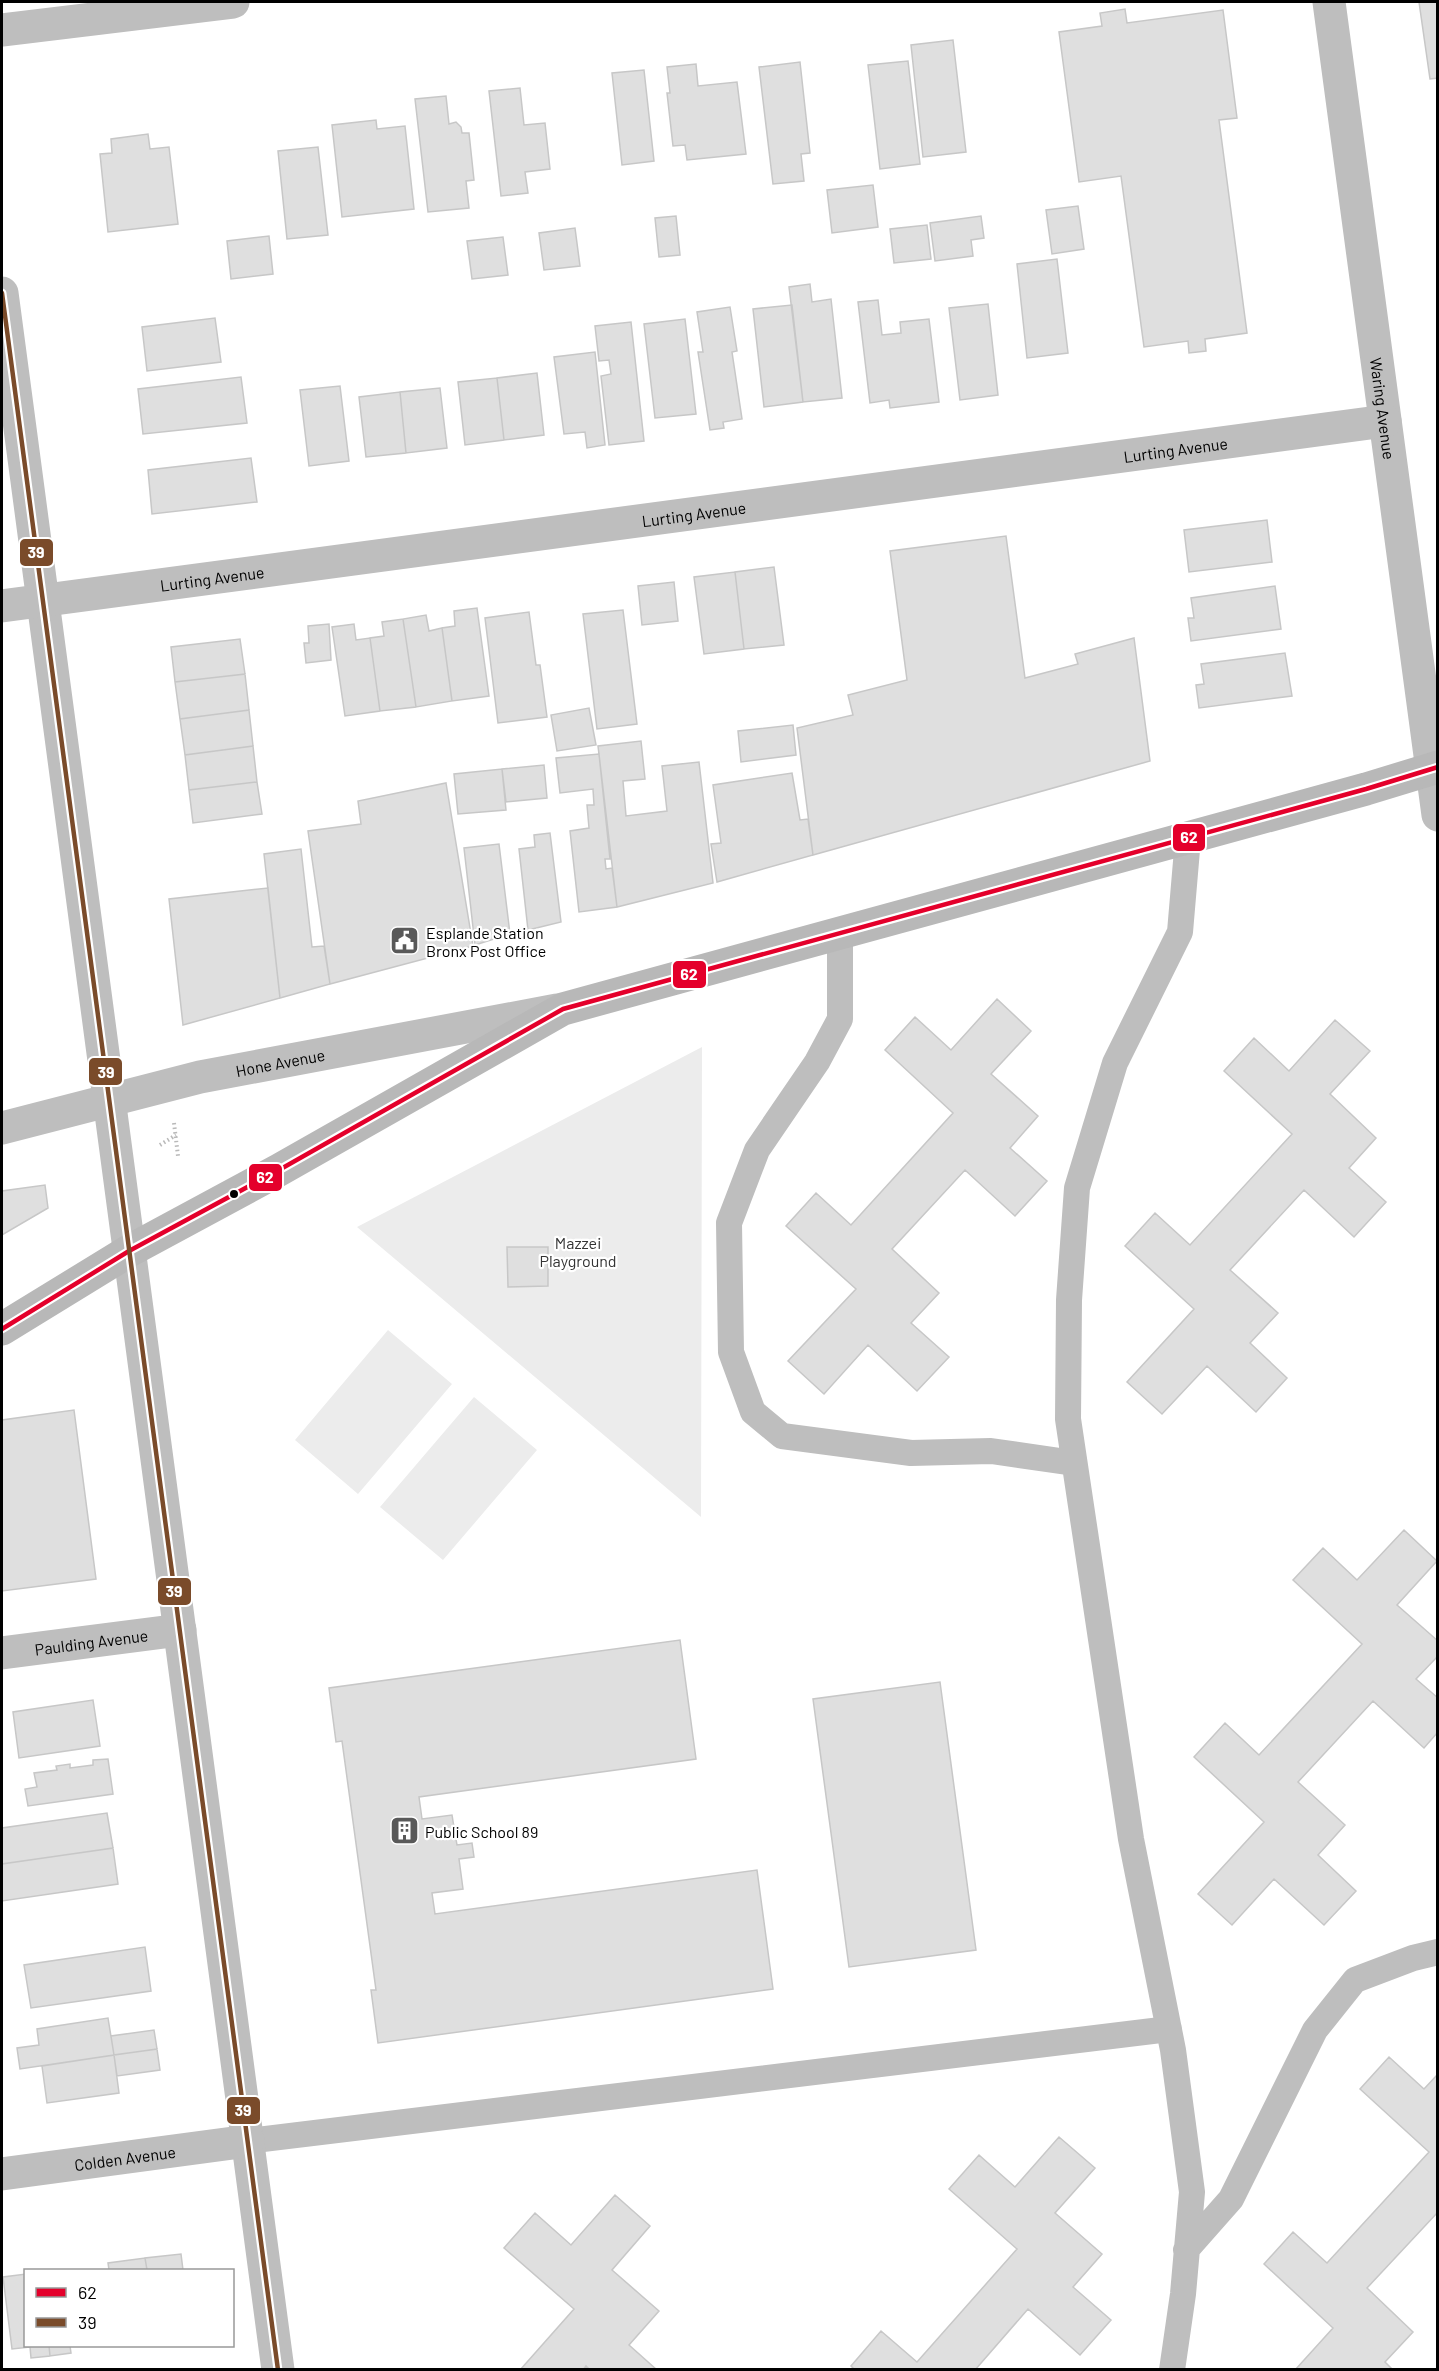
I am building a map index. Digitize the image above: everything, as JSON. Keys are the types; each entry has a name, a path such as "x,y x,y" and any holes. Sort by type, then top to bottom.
{"main road":[{"path":"2,1329 129,1251 279,1170 563,1009 840,935 1435,768"}],"street":[{"path":"2,30 233,2"},
{"name":"Waring Avenue","path":"1329,2 1385,421 1435,768 1437,815"},
{"path":"2,293 108,1102 279,2370"},
{"name":"Lurting Avenue","path":"2,606 1385,421"},
{"name":"Hone Avenue","path":"2,1128 200,1077 563,1009"},
{"name":"Paulding Avenue","path":"2,1653 180,1630"},
{"name":"Colden Avenue","path":"2,2174 248,2141"}],"lane":[{"path":"1172,2370 1183,2294 1192,2192 1169,2029 1131,1839 1068,1419 1069,1324 1077,1188 1115,1063 1180,932 1188,838"},
{"path":"840,935 840,1019 817,1062 757,1150 729,1223 731,1353 753,1412 782,1437 911,1454 991,1451 1074,1463"},
{"path":"1186,2250 1231,2199 1316,2030 1355,1980 1413,1958 1437,1952"},
{"path":"248,2141 1169,2029"}],"path":[{"path":"173,1117 178,1156"},
{"path":"160,1145 176,1135"}],"green space":[{"name":"Mazzei Playground","path":"702,1047 701,1517 357,1227"},
{"path":"388,1330 452,1384 358,1494 295,1440"},
{"path":"474,1397 537,1450 443,1560 380,1507"}],"building":[{"path":"1419,2 1438,2 1438,78 1430,79"},
{"path":"1125,9 1127,23 1223,10 1237,118 1219,120 1247,333 1205,339 1206,351 1189,353 1188,341 1144,347 1121,176 1079,182 1059,32 1102,26 1100,13"},
{"path":"953,40 966,152 923,157 911,45"},
{"path":"908,61 920,164 880,169 868,65"},
{"path":"800,62 810,153 801,154 804,181 773,184 759,67"},
{"path":"696,64 698,86 737,82 746,154 687,160 685,145 673,146 667,93 670,93 667,67"},
{"path":"644,70 654,161 622,165 612,73"},
{"path":"520,88 524,125 545,123 550,169 525,172 528,193 501,196 489,91"},
{"path":"446,96 449,124 456,122 461,127 462,133 469,133 474,180 466,181 469,208 428,212 415,99"},
{"path":"376,120 377,129 405,126 414,209 342,217 332,125"},
{"path":"148,134 150,149 169,147 178,224 108,232 100,154 112,153 111,139"},
{"path":"318,147 328,235 287,239 278,151"},
{"path":"873,185 878,227 832,233 827,190"},
{"path":"1078,206 1084,249 1052,254 1046,210"},
{"path":"676,216 680,255 659,257 655,218"},
{"path":"981,216 984,238 971,240 973,256 935,261 930,223"},
{"path":"927,225 931,259 894,263 890,229"},
{"path":"575,228 580,266 544,270 539,233"},
{"path":"269,236 273,274 231,279 227,241"},
{"path":"503,237 508,275 472,279 467,241"},
{"path":"1057,259 1068,353 1027,358 1017,264"},
{"path":"810,284 812,302 831,299 842,398 803,402 789,287"},
{"path":"878,300 882,335 901,333 900,322 929,319 939,402 890,408 889,400 870,403 858,302"},
{"path":"988,304 998,395 960,400 949,308"},
{"path":"792,305 803,402 764,407 753,309"},
{"path":"730,307 737,351 732,352 742,419 723,422 724,428 710,430 698,352 703,352 697,312"},
{"path":"215,318 221,362 147,371 142,327"},
{"path":"685,319 696,414 655,418 644,324"},
{"path":"631,322 644,441 609,445 601,376 611,374 609,360 599,361 595,326"},
{"path":"595,352 605,445 587,448 585,432 564,434 554,357"},
{"path":"537,373 544,435 504,440 497,378"},
{"path":"241,377 247,423 143,434 138,389"},
{"path":"497,378 504,440 465,445 458,382"},
{"path":"340,386 349,461 309,466 300,390"},
{"path":"440,388 447,448 406,453 400,392"},
{"path":"400,392 406,453 366,457 359,397"},
{"path":"251,458 257,502 152,514 148,470"},
{"path":"1267,520 1272,562 1189,572 1184,530"},
{"path":"1006,536 1025,678 1078,664 1075,654 1134,638 1150,761 813,855 797,728 853,715 848,695 907,680 890,551"},
{"path":"774,567 784,645 744,649 735,572"},
{"path":"735,572 744,649 704,654 694,577"},
{"path":"674,582 678,621 642,625 638,586"},
{"path":"1275,586 1281,629 1191,641 1188,618 1194,618 1191,598"},
{"path":"477,608 489,696 452,701 442,628 455,626 454,611"},
{"path":"623,610 637,724 597,729 583,614"},
{"path":"529,612 536,665 540,665 547,717 498,723 485,618"},
{"path":"426,615 429,631 442,628 452,701 416,707 403,619"},
{"path":"403,619 416,707 380,711 370,638 384,636 382,622"},
{"path":"329,624 331,660 306,663 304,643 309,643 308,626"},
{"path":"354,624 356,640 370,638 380,711 345,716 332,627"},
{"path":"240,639 245,674 175,682 171,647"},
{"path":"1285,653 1292,696 1199,708 1196,685 1204,684 1201,664"},
{"path":"245,674 249,710 180,719 175,682"},
{"path":"589,708 596,745 557,751 551,715"},
{"path":"249,710 253,746 185,755 180,719"},
{"path":"793,725 796,755 741,762 738,731"},
{"path":"641,741 645,779 623,781 626,816 667,811 662,766 699,762 713,883 617,907 598,746"},
{"path":"253,746 257,782 189,790 185,755"},
{"path":"599,754 610,859 605,859 606,869 612,868 617,907 579,912 570,831 589,828 587,805 594,805 593,789 560,793 556,758"},
{"path":"544,765 547,798 506,802 502,769"},
{"path":"502,769 506,810 458,814 454,774"},
{"path":"792,773 800,820 808,819 813,855 717,882 711,844 721,843 713,785"},
{"path":"257,782 262,814 193,823 189,790"},
{"path":"446,783 473,946 330,984 308,831 361,824 358,801"},
{"path":"550,833 561,922 528,930 519,849 535,847 534,835"},
{"path":"499,844 510,934 475,945 464,848"},
{"path":"301,849 312,947 324,946 330,984 280,998 264,854"},
{"path":"268,888 280,998 183,1025 169,899"},
{"path":"997,999 1031,1031 991,1074 1038,1116 1010,1148 1047,1181 1015,1216 965,1170 892,1249 939,1293 911,1323 949,1357 917,1391 868,1345 824,1394 788,1361 856,1289 786,1226 816,1193 851,1225 953,1113 885,1050 915,1017 951,1050"},
{"path":"1335,1020 1370,1051 1330,1094 1376,1138 1349,1168 1386,1202 1354,1237 1304,1190 1230,1270 1278,1313 1250,1343 1287,1378 1256,1412 1207,1366 1162,1414 1127,1382 1194,1309 1125,1246 1155,1213 1190,1245 1292,1134 1224,1071 1254,1038 1289,1071"},
{"path":"45,1185 48,1208 2,1235 2,1191"},
{"path":"507,1247 548,1247 548,1286 508,1287"},
{"path":"74,1410 96,1579 2,1591 2,1420"},
{"path":"1404,1530 1437,1561 1397,1605 1438,1641 1438,1656 1416,1679 1438,1698 1438,1732 1424,1748 1373,1701 1298,1782 1345,1825 1318,1855 1356,1891 1324,1925 1274,1879 1232,1925 1198,1894 1264,1822 1194,1757 1225,1723 1259,1755 1362,1644 1293,1580 1323,1548 1357,1580"},
{"name":"Public School 89","path":"680,1640 696,1759 419,1797 422,1819 452,1815 457,1845 472,1843 474,1857 459,1859 463,1889 432,1893 435,1914 757,1870 773,1989 378,2043 371,1990 376,1990 342,1741 336,1742 329,1688"},
{"path":"940,1682 976,1950 849,1967 813,1699"},
{"path":"93,1700 100,1746 19,1758 13,1712"},
{"path":"108,1759 113,1794 28,1806 25,1789 37,1787 34,1773 57,1770 56,1766 70,1764 70,1768 93,1765 93,1760"},
{"path":"107,1813 113,1848 2,1864 2,1828"},
{"path":"113,1848 118,1884 2,1901 2,1864"},
{"path":"145,1947 151,1991 31,2008 24,1965"},
{"path":"108,2018 114,2055 20,2069 17,2048 39,2045 37,2029"},
{"path":"154,2030 157,2049 114,2055 111,2036"},
{"path":"157,2049 160,2070 117,2076 114,2055"},
{"path":"114,2055 119,2093 47,2103 42,2066"},
{"path":"1389,2057 1424,2089 1438,2074 1438,2212 1367,2288 1413,2332 1385,2362 1393,2370 1295,2370 1333,2328 1264,2264 1293,2232 1327,2263 1429,2152 1360,2089"},
{"path":"1059,2137 1095,2168 1055,2213 1102,2254 1073,2287 1111,2320 1080,2355 1028,2309 975,2370 855,2370 851,2366 881,2331 917,2362 1017,2249 949,2189 979,2155 1015,2187"},
{"path":"615,2195 650,2226 612,2270 659,2311 629,2345 657,2370 590,2370 586,2366 583,2370 520,2370 574,2309 504,2248 535,2213 571,2245"},
{"path":"181,2254 183,2269 147,2269 145,2258"},
{"path":"145,2258 147,2269 109,2269 108,2263"},
{"path":"24,2274 24,2347 30,2347 12,2349 3,2277"},
{"path":"30,2347 49,2347 50,2356 31,2358"},
{"path":"49,2347 70,2347 71,2353 50,2356"}],"transit line":[{"name":"39","path":"2,293 278,2370"},
{"name":"62","path":"2,1329 129,1251 279,1170 563,1009 1366,789 1438,767"}],"place":[{"name":"Esplande Station Bronx Post Office","path":"405,941"},
{"name":"Public School 89","path":"404,1831"}]}
